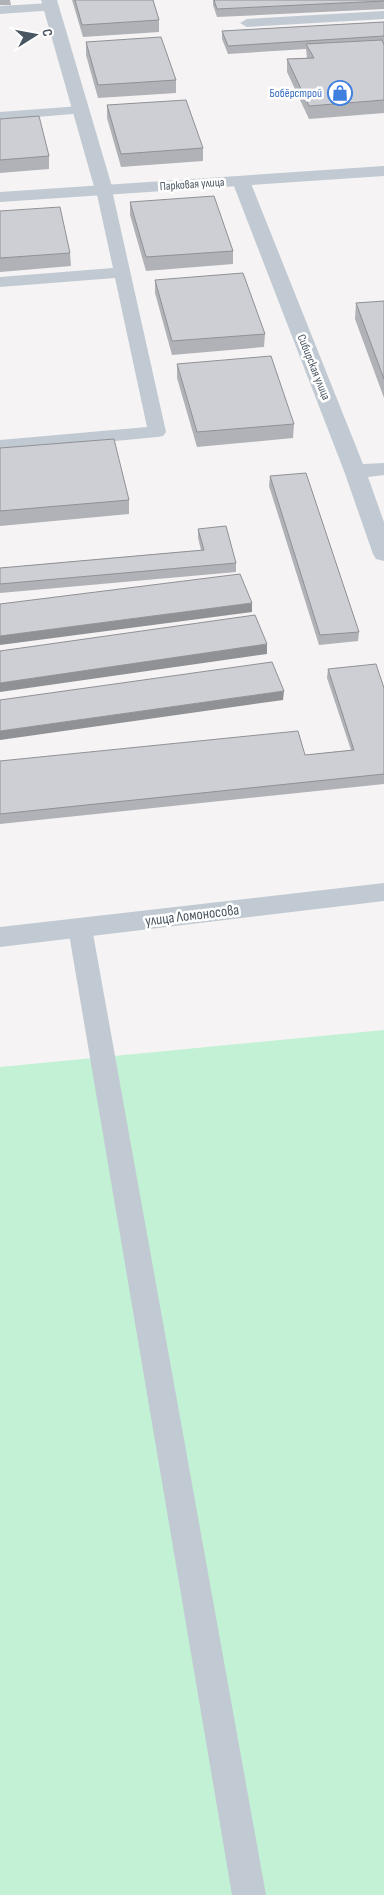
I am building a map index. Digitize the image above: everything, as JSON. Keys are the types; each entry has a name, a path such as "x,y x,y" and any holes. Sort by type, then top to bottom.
{"street":[{"path":"50,3 104,190"},
{"name":"Парковая улица","path":"0,197 384,171"},
{"name":"Сибирская улица","path":"241,181 355,472 384,554"},
{"path":"355,472 384,469"},
{"name":"улица Ломоносова","path":"0,937 384,892"}],"lane":[{"path":"0,10 50,3"},
{"path":"247,23 384,15"},
{"path":"0,116 80,110"},
{"path":"0,446 157,432 104,190"},
{"path":"0,282 122,272"},
{"path":"80,928 248,1895"}],"green space":[{"path":"384,1030 384,1895 0,1895 0,1067"}],"building":[{"path":"75,0 153,0 159,20 82,25"},
{"path":"214,0 384,0 384,1 217,9"},
{"path":"384,22 384,36 228,46 222,31"},
{"path":"161,37 176,80 98,85 86,42"},
{"name":"Бобёрстрой","path":"382,40 384,45 384,100 309,106 287,59 314,58 306,44"},
{"path":"186,100 203,148 121,154 107,105"},
{"path":"39,116 49,156 0,160 0,119"},
{"path":"214,196 233,251 146,257 130,202"},
{"path":"60,207 70,253 0,258 0,211"},
{"path":"243,273 265,334 172,341 155,280"},
{"path":"384,301 384,379 356,303"},
{"path":"271,356 294,424 197,432 177,364"},
{"path":"114,439 129,500 0,511 0,448"},
{"path":"306,473 359,632 320,635 270,476"},
{"path":"226,526 236,563 0,584 0,568 204,550 198,529"},
{"path":"240,574 252,603 0,636 0,604"},
{"path":"255,615 267,644 0,683 0,651"},
{"path":"272,662 284,691 0,731 0,700"},
{"path":"376,664 384,688 384,774 0,814 0,761 298,731 305,755 354,750 328,669"}],"place":[{"name":"Бобёрстрой","path":"340,93"}]}
